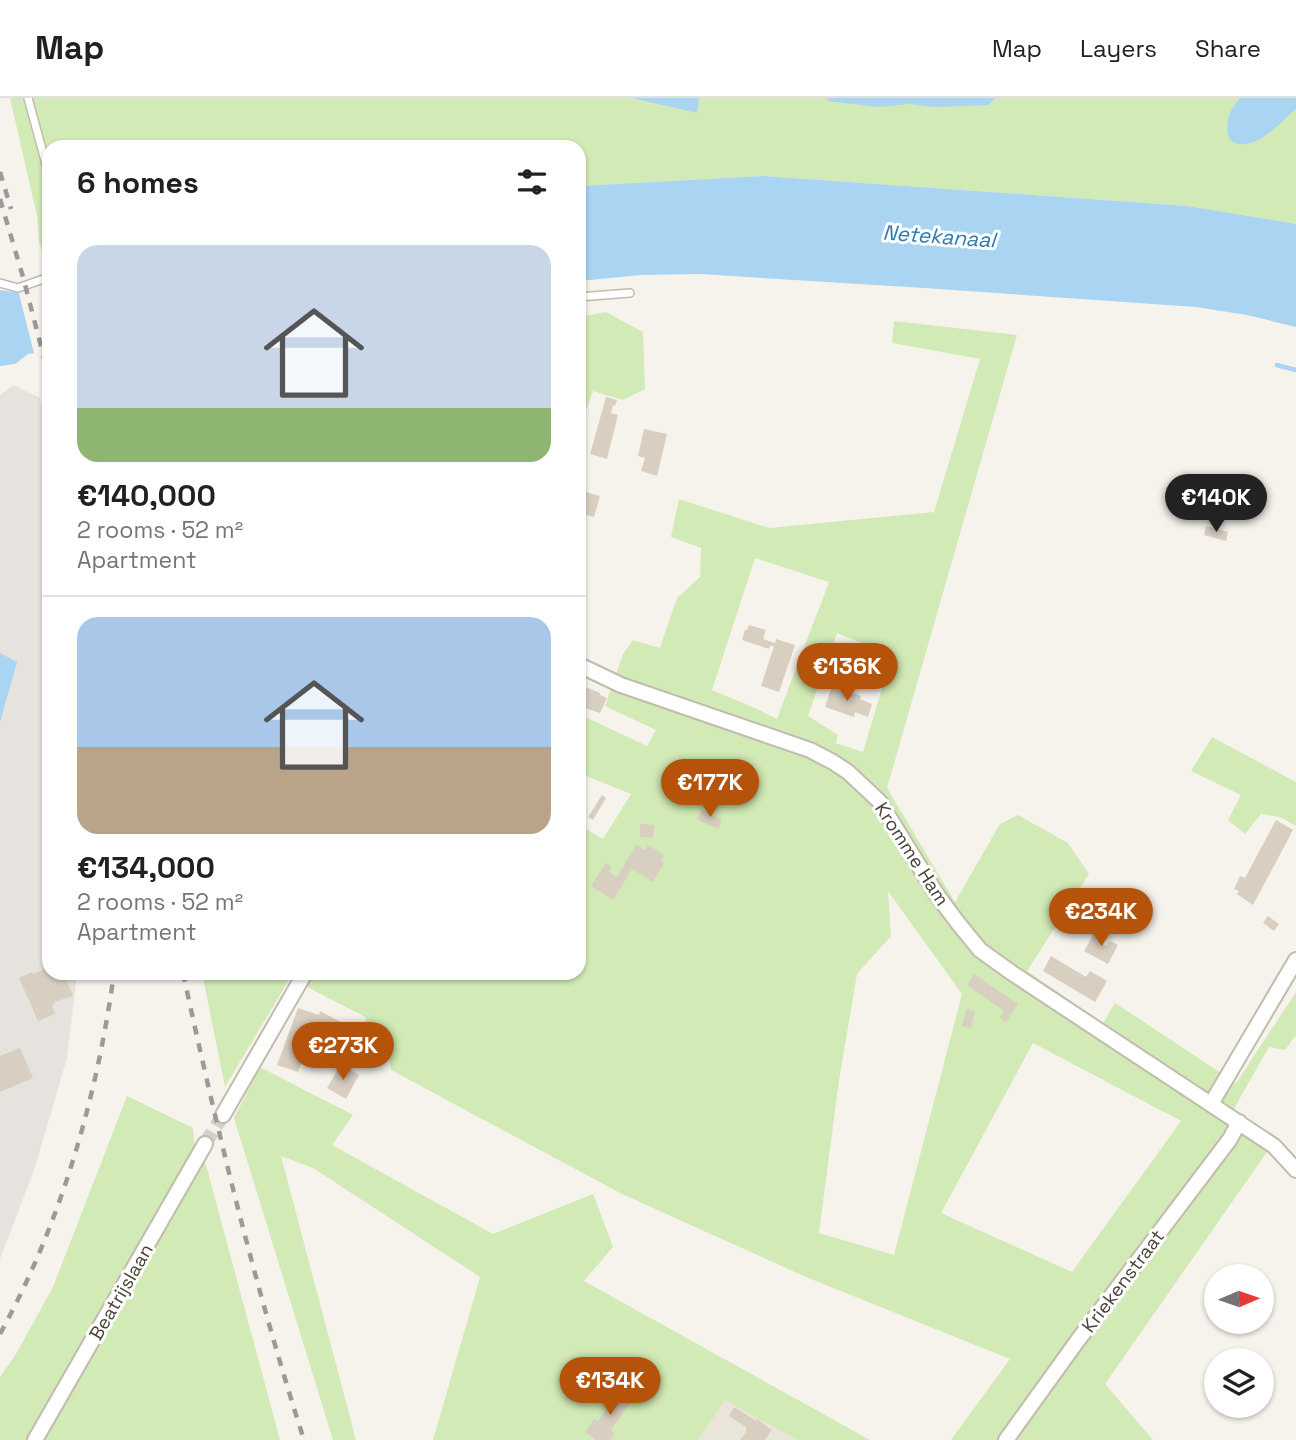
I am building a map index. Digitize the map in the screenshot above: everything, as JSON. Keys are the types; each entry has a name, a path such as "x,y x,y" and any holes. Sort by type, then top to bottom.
{"street":[{"name":"Kromme Ham","path":"586,668 621,685 810,750 833,762 879,801 937,895 980,950 1274,1146 1296,1170"},
{"path":"1211,1104 1296,960"},
{"path":"223,1115 301,980"},
{"name":"Kriekenstraat","path":"1006,1440 1230,1139 1239,1122"},
{"name":"Beatrijslaan","path":"35,1440 205,1144"}],"lane":[{"path":"28,98 42,149"},
{"path":"0,283 18,288 42,279"},
{"path":"586,297 630,293"}],"shaded area":[{"path":"13,385 40,398 42,408 42,980 76,980 67,1058 34,1170 0,1259 0,395"},
{"path":"724,1399 797,1440 698,1440"}],"green space":[{"path":"10,98 1296,98 1296,224 1187,206 764,176 586,186 586,140 42,140 42,252 37,216"},
{"path":"606,312 643,332 645,389 623,400 593,391 586,411 586,316"},
{"path":"894,321 1017,335 887,788 955,902 1000,824 1018,815 1068,843 1089,874 1027,971 1103,1023 1115,1003 1236,1083 1296,992 1296,1035 1285,1050 1269,1047 1228,1119 1269,1149 1105,1384 1153,1440 951,1440 1010,1359 806,1277 622,1194 391,1070 388,1050 360,1033 367,1018 294,980 586,980 586,829 603,839 631,794 586,776 586,717 647,746 656,730 605,706 623,654 633,640 660,648 677,598 700,577 701,548 671,537 679,499 769,528 934,512 980,359 892,343","holes":["755,558 829,582 777,719 712,690","837,633 892,655 863,752 836,743 838,735 808,716","888,891 962,994 894,1255 819,1233 839,1080 857,974 891,936","1033,1043 1181,1121 1072,1272 941,1213"]},
{"path":"1212,737 1296,782 1296,826 1280,817 1261,814 1245,834 1228,820 1241,795 1191,771"},
{"path":"203,980 289,980 225,1087"},
{"path":"260,1067 353,1115 332,1145 493,1234 593,1194 613,1247 584,1281 870,1440 797,1440 725,1400 698,1440 433,1440 480,1277 313,1168 281,1156 356,1440 333,1440 234,1118"},
{"path":"127,1096 193,1128 197,1170 205,1161 280,1440 0,1440 0,1377 16,1354 53,1287"}],"water":[{"path":"632,98 699,98 697,113"},
{"path":"827,98 995,98 989,105 934,107 909,104 878,107 828,101"},
{"path":"1240,98 1296,98 1296,109 1263,137 1247,144 1238,144 1229,139 1227,127 1230,113"},
{"name":"Netekanaal","path":"764,176 1187,206 1296,224 1296,327 1247,315 1196,307 924,288 700,274 641,275 586,280 586,186"},
{"path":"42,286 42,352 28,354 15,364 0,366 0,290 19,293"},
{"path":"0,653 17,662 0,722"}],"pier":[{"path":"42,282 42,356 35,357 18,290"}],"building":[{"path":"606,397 617,400 611,413 618,415 607,459 590,454"},
{"path":"644,429 667,434 657,476 641,471 645,458 638,456"},
{"path":"586,492 600,496 594,517 586,515"},
{"path":"1206,526 1228,532 1226,541 1204,535"},
{"path":"749,625 766,630 763,639 775,643 776,639 795,645 779,692 761,686 774,646 769,649 742,640"},
{"path":"832,686 861,696 860,699 872,704 868,717 855,712 854,717 825,707"},
{"path":"586,687 607,698 600,713 586,708"},
{"path":"602,795 606,798 593,820 588,817"},
{"path":"702,810 722,820 718,829 697,819"},
{"path":"1276,820 1293,830 1253,905 1234,889 1240,876 1245,878"},
{"path":"640,824 654,825 653,838 640,837"},
{"path":"636,845 645,850 648,845 664,855 661,861 664,863 653,882 632,869 613,900 591,886 606,863 612,866 609,872 617,877"},
{"path":"1099,897 1113,905 1108,914 1094,906"},
{"path":"1268,916 1279,924 1274,931 1263,923"},
{"path":"1095,932 1106,939 1103,944 1106,946 1110,941 1118,945 1108,964 1084,951"},
{"path":"1051,956 1086,977 1090,971 1107,981 1095,1002 1043,971"},
{"path":"42,970 42,980 66,980 73,996 54,1002 52,1005 55,1014 38,1021 19,978 32,972 33,974"},
{"path":"974,974 1018,1004 1006,1022 1000,1017 1004,1011 967,985"},
{"path":"298,1008 319,1015 320,1011 350,1027 343,1041 316,1027 298,1072 277,1065"},
{"path":"966,1009 975,1011 971,1028 962,1026"},
{"path":"20,1048 33,1078 0,1092 0,1056"},
{"path":"341,1064 359,1075 346,1099 327,1088"},
{"path":"621,1388 634,1397 611,1430 615,1433 610,1440 596,1440 585,1432 594,1419 598,1421"},
{"path":"734,1407 772,1430 765,1440 740,1440 746,1427 729,1416"}],"waterway":[{"path":"1277,365 1296,370"}],"tunnel":[{"path":"205,1144 223,1115"}],"railway":[{"path":"0,172 11,209"},
{"path":"0,199 42,350"},
{"path":"0,1334 41,1248 74,1159 98,1067 113,980"},
{"path":"185,980 238,1208 269,1325 304,1440"}]}
